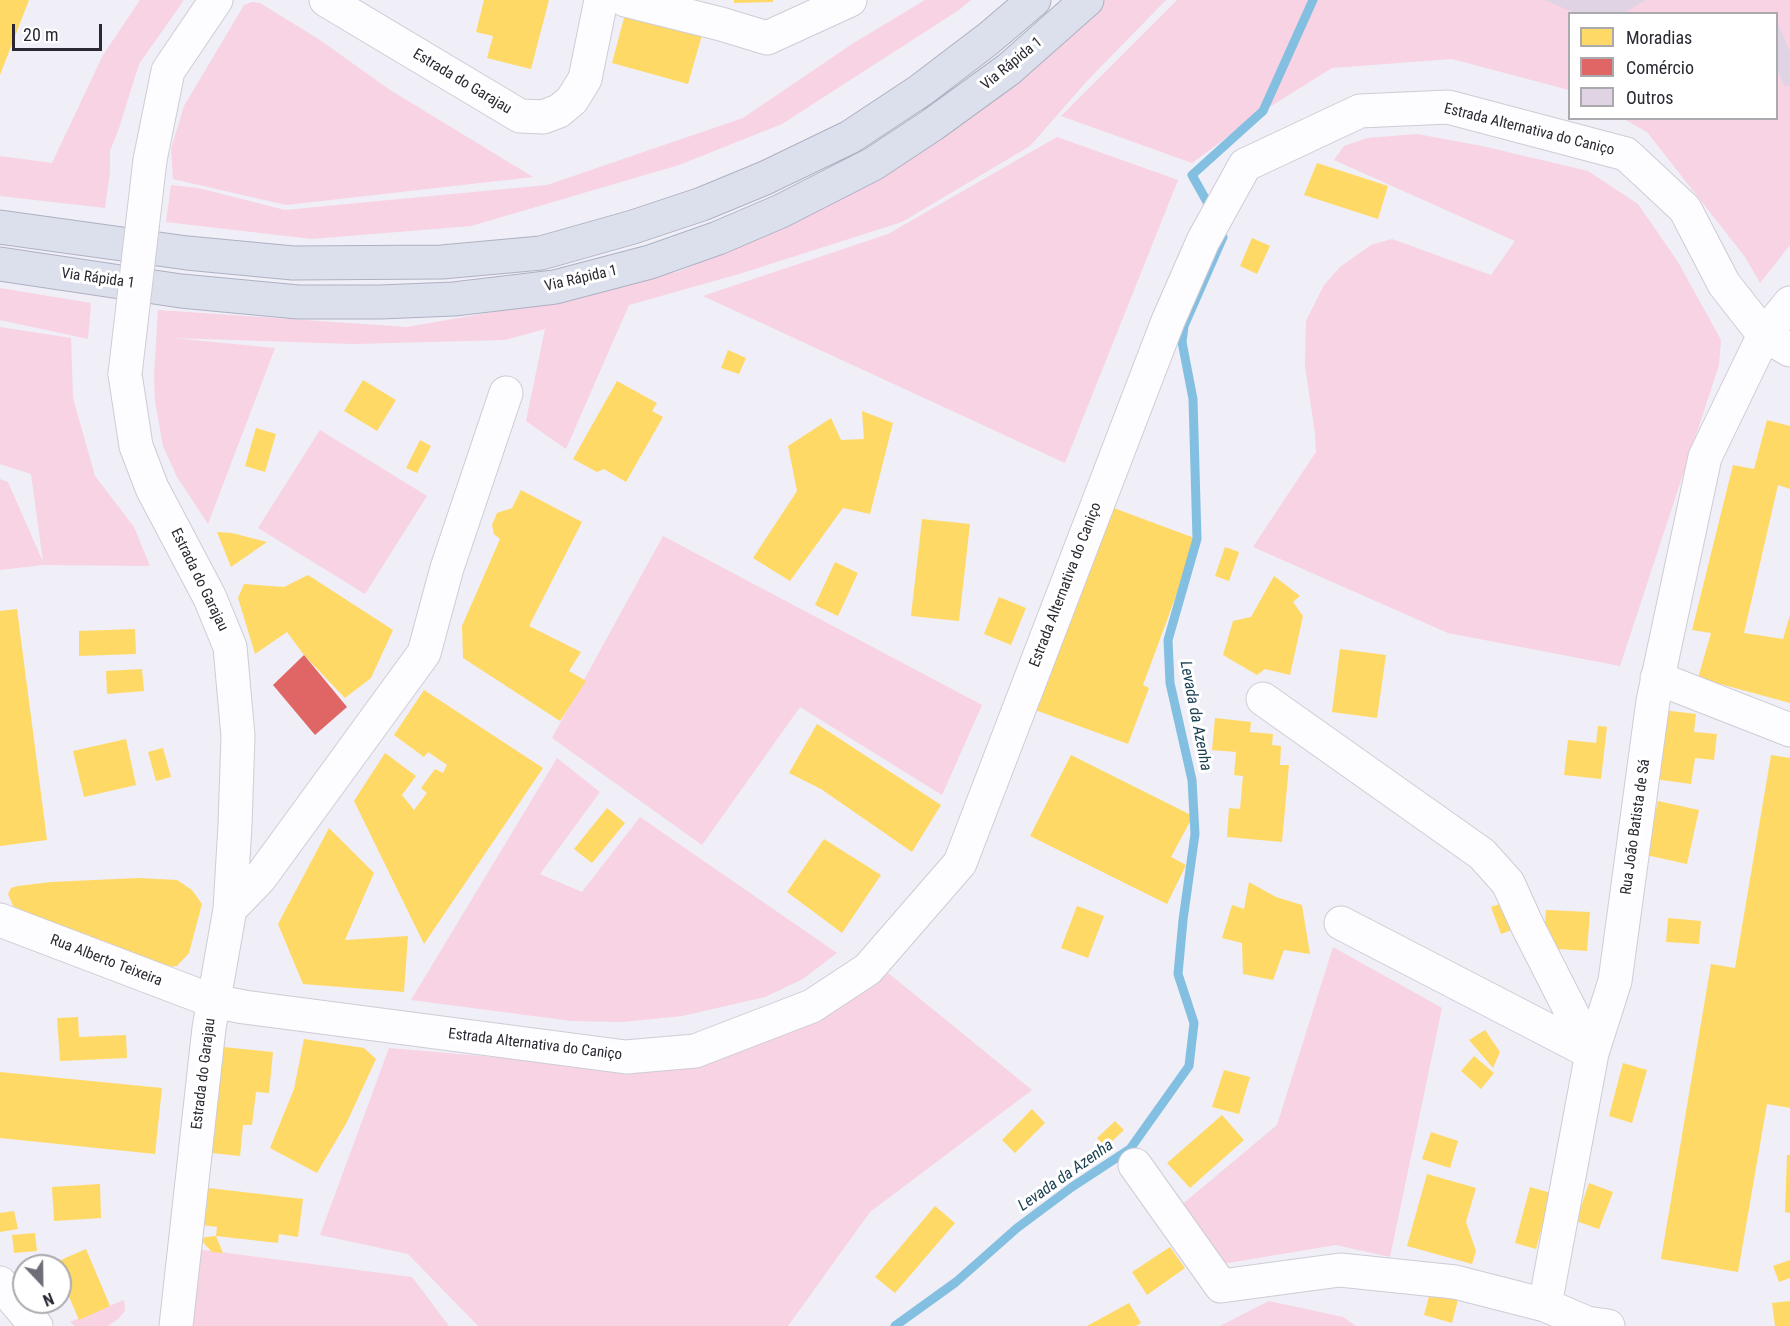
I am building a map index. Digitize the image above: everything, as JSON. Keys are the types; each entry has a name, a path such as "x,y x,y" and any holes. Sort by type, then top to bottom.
{"highway":[{"path":"0,227 187,253 293,263 442,262 541,253 633,227 702,204 765,178 850,137 921,90 988,39 1034,0"},
{"name":"Via Rápida 1","path":"0,264 181,291 298,302 454,299 555,287 650,262 718,237 781,211 873,164 932,125 1009,69 1087,0"}],"street":[{"name":"Estrada do Garajau","path":"176,1326 213,1001 230,909 238,736 230,647 210,598 152,488 136,446 125,374 150,160 168,71 216,0"},
{"name":"Estrada do Garajau","path":"326,0 520,116 543,117 559,111 572,100 585,79 601,0"},
{"path":"625,0 767,38 850,0"},
{"name":"Estrada Alternativa do Caniço","path":"213,1001 626,1057 695,1052 812,1006 868,969 960,862 1163,332 1203,240 1245,165 1360,111 1448,107 1626,154 1685,209 1724,284 1777,343"},
{"name":"Rua João Batista de Sá","path":"1545,1305 1592,1053 1615,981 1651,712 1705,457 1777,343 1790,303"},
{"path":"230,909 260,878 424,653 447,567 506,393"},
{"path":"1658,678 1790,730"},
{"path":"1263,699 1482,854 1508,883 1592,1053"},
{"name":"Rua Alberto Teixeira","path":"0,920 213,1001"},
{"path":"1341,923 1592,1053"},
{"path":"1135,1165 1221,1286 1340,1270 1455,1282 1545,1305 1587,1323 1608,1326"},
{"path":"0,1283 36,1326"}],"shaded area":[{"path":"140,0 184,0 139,64 110,151 110,172 105,208 0,196 0,156 52,163 103,55"},
{"path":"925,0 971,0 782,124 679,165 471,226 312,239 166,222 171,185 198,188 285,210 547,185 743,118 852,44"},
{"path":"1105,0 1166,0 1087,81 1030,146 902,222 739,274 629,305 566,449 526,421 545,329 505,340 353,344 172,338 275,348 208,524 177,477 163,446 155,401 154,376 158,310 407,327 567,299 680,271 770,233 1074,30"},
{"path":"1177,0 1790,0 1790,245 1760,283 1745,257 1647,132 1626,120 1778,120 1778,12 1568,12 1568,90 1452,59 1332,68 1263,111 1192,163 1061,116"},
{"path":"252,2 260,3 320,40 390,90 533,177 286,205 173,179 171,149 184,106 244,5"},
{"path":"1417,134 1482,146 1588,171 1638,204 1678,262 1721,340 1719,365 1620,666 1448,633 1253,547 1316,452 1305,366 1306,321 1324,285 1340,267 1371,245 1392,239 1491,275 1515,241 1334,160 1344,146 1367,138"},
{"path":"1057,137 1178,180 1065,463 703,296 888,234"},
{"path":"0,288 91,303 88,339 0,320"},
{"path":"0,327 71,338 73,398 95,476 134,527 150,566 43,565 0,570 0,479 8,482 43,562 31,474 0,464"},
{"path":"320,430 427,496 365,594 258,528"},
{"path":"663,536 982,705 942,795 800,707 702,845 552,738"},
{"path":"557,758 600,792 540,874 582,892 640,817 837,953 803,979 765,997 682,1016 622,1022 572,1021 411,1000"},
{"path":"1333,947 1442,1008 1390,1257 1336,1245 1222,1264 1179,1207 1277,1125"},
{"path":"882,968 1032,1090 870,1212 788,1326 478,1326 408,1254 320,1235 389,1048 655,1071 720,1060"},
{"path":"196,1249 412,1277 449,1326 191,1326"},
{"path":"124,1300 125,1311 108,1326 75,1326 70,1322"},
{"path":"1269,1301 1343,1317 1356,1326 1220,1326"}],"building: Moradias":[{"path":"0,0 29,0 0,75"},
{"path":"484,0 549,0 531,69 487,58 493,36 476,32"},
{"path":"734,0 773,0 773,2 734,3"},
{"path":"625,14 702,35 688,84 612,63"},
{"path":"1317,163 1388,186 1378,219 1304,195"},
{"path":"1252,238 1270,246 1257,274 1240,266"},
{"path":"728,350 746,358 739,374 721,368"},
{"path":"363,380 396,400 377,431 344,411"},
{"path":"617,381 657,403 652,411 663,417 626,482 604,469 597,472 573,459"},
{"path":"862,411 893,423 870,514 843,508 790,581 753,558 797,491 788,446 831,418 841,440 864,439"},
{"path":"1767,420 1790,426 1790,489 1778,485 1744,633 1783,639 1790,615 1790,703 1698,678 1711,633 1692,630 1733,465 1754,469"},
{"path":"256,428 276,434 265,472 245,466"},
{"path":"420,440 431,446 417,473 406,468"},
{"path":"521,490 582,522 529,626 581,652 569,671 586,681 560,721 463,658 462,626 500,539 494,534 492,525 497,513 512,508"},
{"path":"1103,504 1197,539 1143,685 1149,688 1128,744 1027,707"},
{"path":"922,519 970,524 959,621 911,616"},
{"path":"217,532 232,533 267,542 231,567"},
{"path":"1225,547 1239,552 1229,581 1215,576"},
{"path":"835,562 858,573 838,616 815,605"},
{"path":"308,575 393,630 371,678 345,698 304,655 287,632 255,654 238,598 244,584 284,587"},
{"path":"1274,576 1300,596 1293,602 1303,616 1290,675 1265,669 1257,675 1223,655 1233,621 1251,617"},
{"path":"999,597 1026,608 1011,645 984,634"},
{"path":"17,609 47,840 0,846 0,611"},
{"path":"135,629 136,654 79,656 79,631"},
{"path":"1340,649 1386,655 1377,718 1332,712"},
{"path":"142,669 144,691 107,694 106,671"},
{"path":"424,690 543,768 424,944 354,801 385,753 416,776 402,795 414,810 427,793 421,788 435,769 443,773 447,765 428,752 424,757 394,735"},
{"path":"1663,710 1696,714 1694,732 1717,734 1714,760 1695,758 1691,784 1654,779"},
{"path":"1215,718 1251,722 1250,732 1273,734 1272,745 1281,746 1280,765 1289,765 1282,842 1227,837 1229,808 1240,809 1243,776 1234,775 1236,752 1212,750"},
{"path":"817,724 941,805 912,852 821,789 789,773"},
{"path":"1598,726 1607,727 1601,779 1564,775 1568,740 1596,743"},
{"path":"126,739 136,785 84,797 73,751"},
{"path":"163,748 171,777 156,781 148,752"},
{"path":"1071,755 1193,816 1171,857 1186,865 1167,904 1030,836"},
{"path":"1771,755 1790,758 1790,1108 1767,1104 1738,1272 1661,1259 1711,964 1735,968"},
{"path":"1658,801 1699,810 1687,864 1646,855"},
{"path":"607,808 625,823 592,863 574,849"},
{"path":"329,828 374,873 345,940 408,936 404,992 303,984 278,924"},
{"path":"824,839 881,875 842,933 787,892"},
{"path":"138,878 177,880 192,890 202,904 189,953 177,966 159,968 105,948 13,906 8,894 11,888 18,886"},
{"path":"1249,882 1276,897 1302,905 1310,954 1284,950 1273,980 1243,974 1242,943 1222,938 1232,905 1244,909"},
{"path":"1514,899 1523,926 1501,934 1491,907"},
{"path":"1077,906 1104,916 1088,958 1061,948"},
{"path":"1546,910 1590,912 1587,951 1543,948"},
{"path":"1668,918 1701,921 1699,944 1666,942"},
{"path":"78,1017 79,1037 126,1035 127,1058 60,1061 57,1018"},
{"path":"1485,1030 1500,1052 1493,1068 1469,1040"},
{"path":"304,1039 364,1048 376,1059 347,1122 317,1173 270,1148 294,1089"},
{"path":"213,1046 273,1052 269,1093 256,1092 252,1125 243,1125 240,1156 202,1152"},
{"path":"1474,1056 1494,1073 1481,1089 1461,1071"},
{"path":"1623,1063 1647,1070 1632,1123 1609,1116"},
{"path":"1224,1070 1250,1077 1239,1114 1212,1107"},
{"path":"0,1072 162,1088 155,1154 0,1138"},
{"path":"1032,1109 1045,1123 1015,1153 1002,1140"},
{"path":"1222,1115 1244,1140 1190,1188 1167,1163"},
{"path":"1115,1121 1124,1130 1106,1147 1097,1138"},
{"path":"1431,1132 1458,1141 1450,1168 1422,1159"},
{"path":"1787,1155 1790,1155 1790,1213 1785,1212"},
{"path":"1427,1174 1476,1188 1466,1222 1476,1251 1472,1264 1407,1246"},
{"path":"1589,1183 1613,1192 1599,1229 1576,1221"},
{"path":"100,1184 101,1218 54,1221 52,1187"},
{"path":"200,1187 303,1199 298,1237 279,1234 278,1243 216,1236 217,1227 195,1224"},
{"path":"1530,1187 1551,1193 1536,1249 1515,1243"},
{"path":"935,1206 955,1223 895,1293 875,1277"},
{"path":"14,1211 18,1229 0,1232 0,1213"},
{"path":"35,1233 37,1251 14,1253 12,1235"},
{"path":"216,1236 223,1253 212,1252 199,1238"},
{"path":"1170,1247 1185,1268 1147,1295 1132,1272"},
{"path":"86,1249 110,1306 79,1320 72,1304 72,1255"},
{"path":"1790,1260 1790,1278 1779,1282 1773,1266"},
{"path":"1431,1289 1459,1296 1452,1323 1424,1315"},
{"path":"1790,1301 1790,1326 1775,1326 1772,1303"},
{"path":"1129,1303 1141,1323 1136,1326 1087,1326"}],"building: Comércio":[{"path":"304,655 347,707 315,735 273,685"}],"building: Outros":[{"path":"1545,0 1646,0 1625,12 1572,12"},
{"path":"1778,24 1790,52 1790,85 1785,87 1779,74"}],"waterway":[{"name":"Levada da Azenha","path":"1211,209 1192,175 1263,111 1313,0"},
{"name":"Levada da Azenha","path":"895,1326 956,1282 1017,1228 1072,1187 1130,1149 1189,1066 1194,1023 1178,974 1195,834 1192,780 1170,683 1168,640 1197,539 1193,399 1182,342 1184,326 1223,237"}]}
